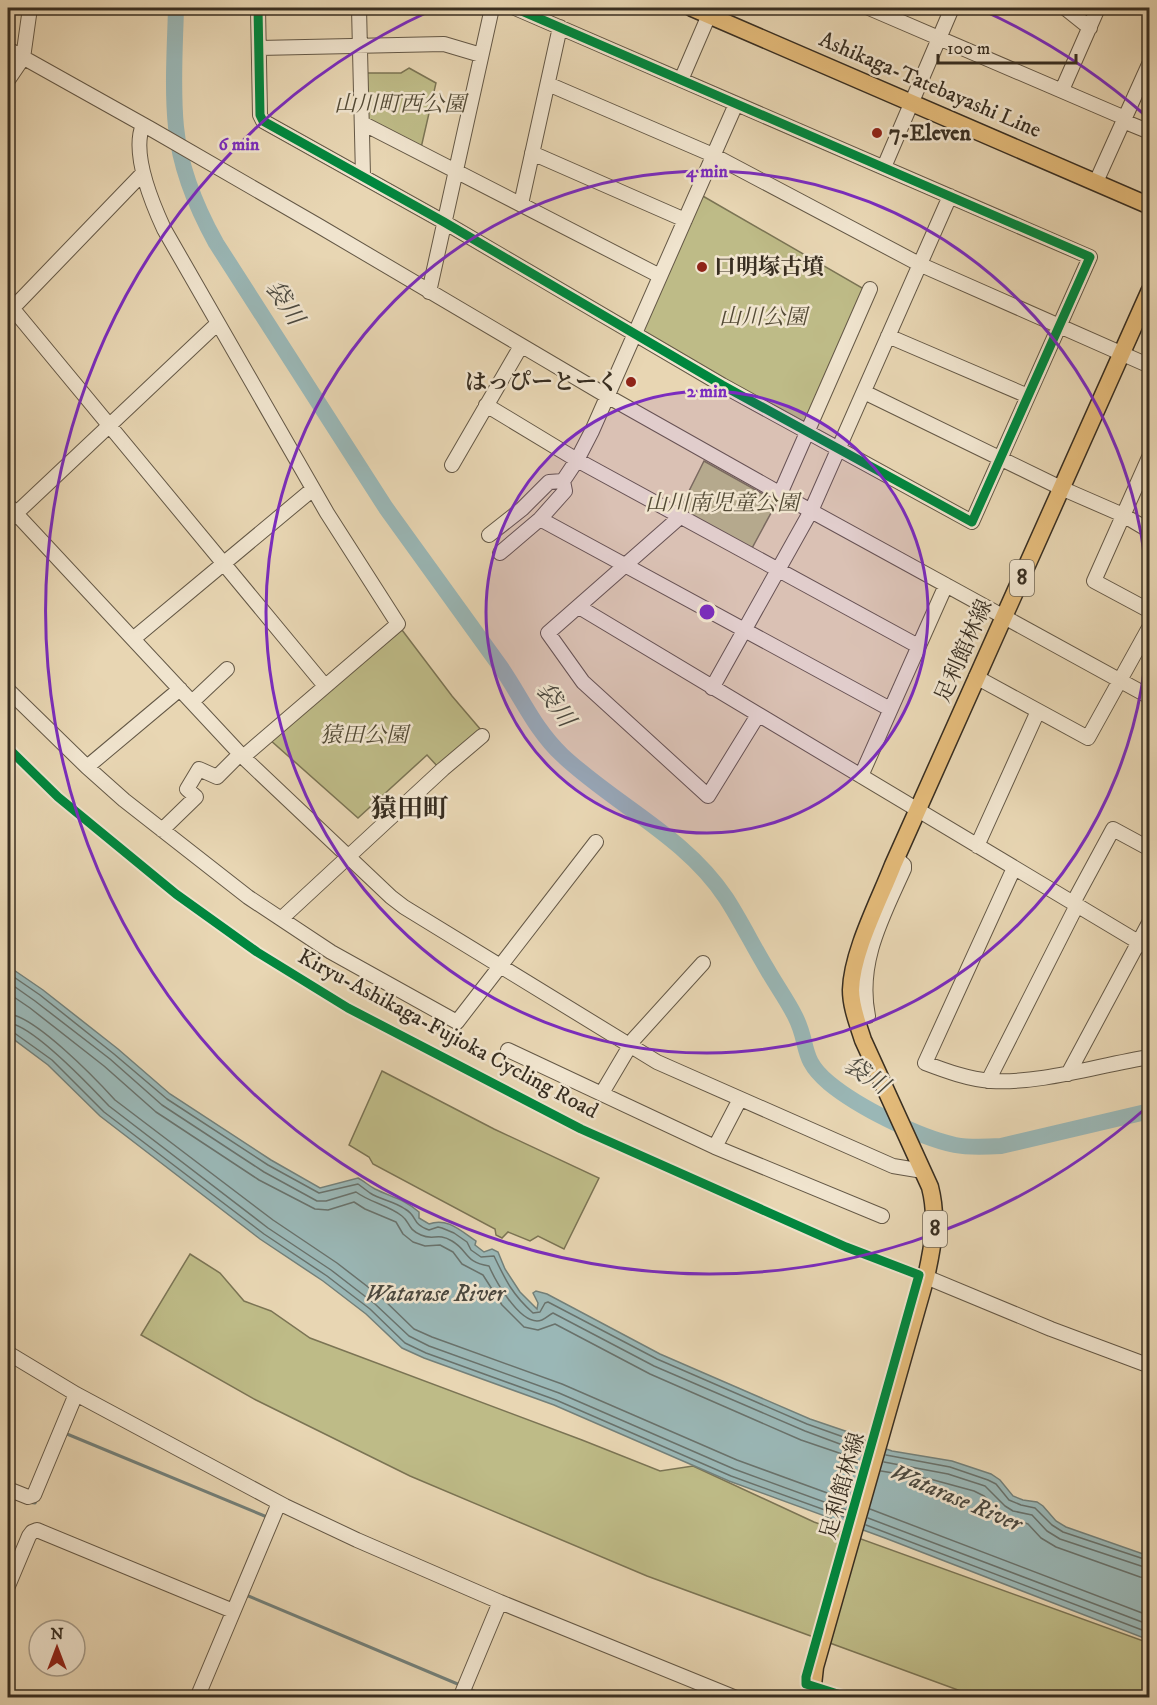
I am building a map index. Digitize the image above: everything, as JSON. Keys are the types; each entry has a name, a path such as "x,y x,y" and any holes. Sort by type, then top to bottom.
{"main road":[{"name":"Ashikaga-Tatebayashi Line","path":"692,8 711,11 1149,206"},
{"name":"足利館林線","path":"896,858 1149,290"},
{"name":"8","path":"896,858 858,951 851,990 863,1040 923,1170 932,1196 934,1235 924,1282"},
{"name":"足利館林線","path":"818,1698 814,1691 815,1667 924,1282"}],"street":[{"path":"8,80 23,58 30,8"},
{"path":"258,8 260,115 263,121 444,222 807,432 972,522 1090,257 515,8"},
{"path":"359,8 363,176"},
{"path":"429,292 492,8"},
{"path":"869,8 1062,90 1149,132"},
{"path":"884,167 952,8"},
{"path":"1065,8 1090,28"},
{"path":"1062,90 1098,8"},
{"path":"681,80 711,11"},
{"path":"521,204 560,27"},
{"path":"259,48 444,44 482,55"},
{"path":"8,49 226,172 607,396 1149,697"},
{"path":"1096,182 1149,62"},
{"path":"548,84 713,155 919,264 1122,352 1149,366"},
{"path":"500,553 540,519 565,491 563,481 577,460 607,396 736,104"},
{"path":"362,123 660,276"},
{"path":"147,127 140,136 144,173 151,200 164,229 313,489 398,624 217,777 199,769 188,789 195,797 162,830"},
{"path":"532,153 685,220"},
{"path":"144,173 9,308 224,562 325,686"},
{"path":"712,688 811,511 950,196"},
{"path":"780,494 870,289"},
{"path":"218,323 10,513 133,639 242,756 404,907 629,1046 671,1069 893,1167 923,1170"},
{"path":"888,336 1028,396"},
{"path":"452,465 521,346"},
{"path":"864,392 1060,488 1123,515 1149,531"},
{"path":"486,405 577,460 918,646"},
{"path":"1149,455 1094,581 1149,611"},
{"path":"489,535 522,509 549,482 563,481"},
{"path":"133,639 313,489"},
{"path":"681,517 548,633 583,682 708,796 758,715"},
{"path":"540,519 890,709"},
{"path":"861,776 946,585"},
{"path":"579,607 1144,946"},
{"path":"976,677 1088,738 1149,626"},
{"path":"192,702 227,669"},
{"path":"8,690 87,767 162,830 248,897 331,952 457,1022 596,842"},
{"path":"87,767 180,690"},
{"path":"977,846 1038,711"},
{"path":"282,918 443,769 482,736"},
{"path":"988,1081 1113,829 1149,849"},
{"path":"868,1016 864,992 865,972 877,929 904,868 901,861 896,858"},
{"path":"1014,868 925,1063 960,1075 988,1081 1018,1081 1068,1074 1149,1057"},
{"path":"1068,1074 1144,946 1149,921"},
{"path":"602,1093 629,1046 703,963"},
{"path":"508,1050 715,1147 882,1216"},
{"path":"715,1147 740,1099"},
{"path":"924,1282 1149,1366"},
{"path":"8,1353 76,1394 279,1503 374,1548 500,1602 736,1698"},
{"path":"8,1489 28,1497 33,1495 76,1394"},
{"path":"197,1698 279,1503"},
{"path":"8,1586 12,1564 29,1536 37,1530 233,1611"},
{"path":"460,1698 500,1602"}],"green space":[{"name":"山川町西公園","path":"409,68 436,83 421,148 371,123 366,117 365,73 401,73"},
{"name":"山川公園","path":"701,195 864,289 805,427 644,335 641,328"},
{"name":"山川南児童公園","path":"704,461 777,502 751,550 679,511"},
{"name":"猿田公園","path":"402,630 481,730 439,768 427,755 358,818 269,739"},
{"path":"382,1071 494,1129 599,1178 564,1249 538,1236 530,1241 508,1232 502,1238 496,1235 495,1229 373,1164 369,1157 349,1145"},
{"path":"190,1254 220,1273 244,1301 271,1311 310,1338 660,1471 693,1466 814,1522 1149,1643 1149,1697 977,1697 647,1576 410,1476 256,1400 141,1335"}],"water":[{"name":"Watarase River","path":"8,966 43,990 118,1049 170,1094 271,1160 320,1188 358,1178 375,1189 408,1204 419,1212 419,1218 429,1224 442,1222 448,1224 476,1241 475,1245 484,1252 492,1249 498,1252 505,1269 520,1292 537,1309 538,1303 533,1293 536,1291 547,1294 660,1354 810,1419 854,1434 869,1443 892,1451 952,1461 991,1474 1000,1480 1013,1496 1037,1502 1056,1521 1066,1527 1149,1556 1149,1640 885,1538 729,1481 554,1405 402,1348 366,1314 323,1281 260,1239 100,1116 48,1065 8,1035"}],"waterway":[{"name":"袋川","path":"176,8 174,97 178,142 190,187 216,243 386,508 500,666 544,735 583,773 691,857 726,898 792,1010 800,1026 809,1058 820,1074 841,1092 889,1120 940,1141 961,1146 1001,1146 1150,1111"},
{"path":"63,1435 67,1434 267,1517"},
{"path":"26,1502 35,1503 37,1499"},
{"path":"246,1595 460,1685"},
{"path":"469,1689 490,1698"}],"cycle path":[{"path":"258,8 260,115 263,121 444,222 722,385 972,522 1090,257 515,8"},
{"name":"Kiryu-Ashikaga-Fujioka Cycling Road","path":"8,748 58,797 176,894 257,952 348,1008 581,1129 846,1247 919,1275 806,1677 806,1684 850,1698"}],"place":[{"name":"7-Eleven","path":"877,133"},
{"name":"口明塚古墳","path":"702,267"},
{"name":"はっぴーとーく","path":"631,382"}],"district":[{"name":"猿田町","path":"410,809"}]}
